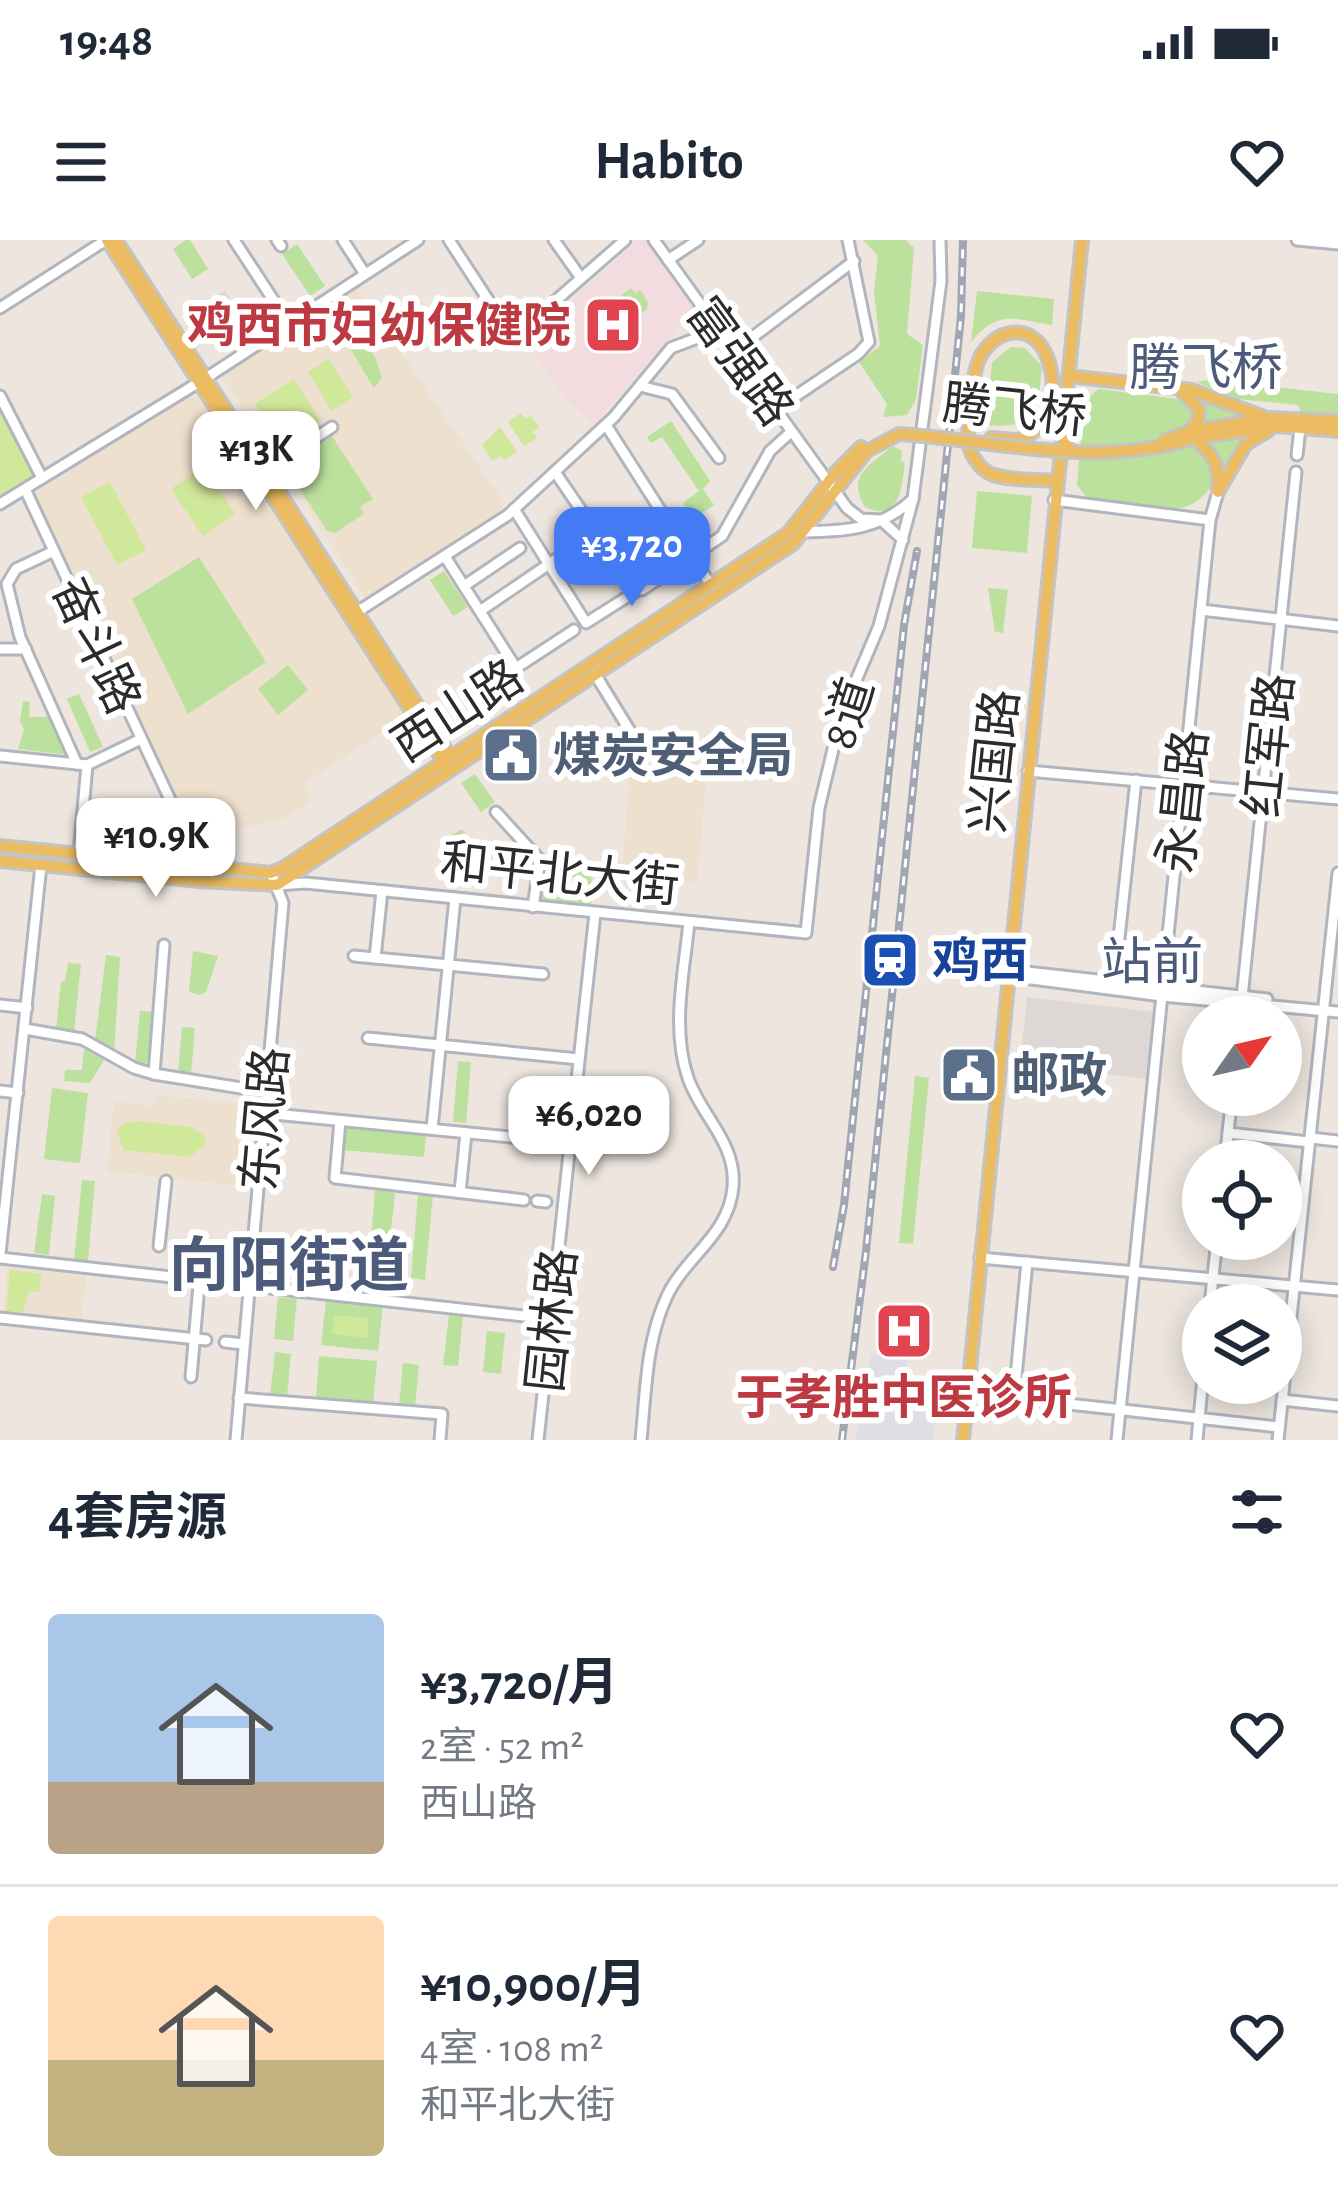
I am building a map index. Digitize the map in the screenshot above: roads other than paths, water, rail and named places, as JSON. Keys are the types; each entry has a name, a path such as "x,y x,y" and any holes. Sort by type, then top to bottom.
{"main road":[{"path":"106,240 266,471 448,764"},
{"path":"116,240 352,609"},
{"path":"1082,240 1070,376 1218,397 1267,418"},
{"path":"1056,481 991,474 976,461 968,444 978,362 990,344 1004,335 1020,334 1041,345 1052,364 1048,417 1067,448"},
{"name":"兴国路","path":"980,1258 1070,376"},
{"path":"1180,390 1199,409 1191,435"},
{"path":"1012,443 1032,434 1048,417"},
{"path":"1191,435 1267,418 1338,422"},
{"path":"1191,435 1278,426 1338,431"},
{"path":"1218,492 1246,444 1278,426"},
{"name":"腾飞桥","path":"900,431 1149,452 1191,435"},
{"name":"西山路","path":"287,878 788,533 868,441 900,431"},
{"path":"1191,435 1214,454 1219,466 1218,492"},
{"name":"西山路","path":"287,878 448,764 793,544 831,484"},
{"name":"和平北大街","path":"0,846 287,878"},
{"name":"和平北大街","path":"0,861 243,885 287,878"},
{"path":"963,1440 980,1258"}],"street":[{"path":"0,308 106,240"},
{"path":"234,240 289,324"},
{"path":"343,240 365,274"},
{"path":"0,505 418,240"},
{"path":"449,240 513,338 625,240"},
{"path":"554,240 580,278"},
{"name":"富强路","path":"654,240 847,508 861,519 881,520 903,540"},
{"path":"668,260 698,240"},
{"path":"775,410 869,342 848,240"},
{"name":"8道","path":"806,933 819,808 841,716 879,626 913,499 941,281 940,240"},
{"path":"1298,240 1338,244"},
{"path":"734,351 854,261"},
{"path":"352,609 446,558 514,509 606,425 671,348 718,330"},
{"path":"640,386 672,394 719,458"},
{"path":"0,396 42,478"},
{"path":"606,425 680,541"},
{"path":"266,471 332,427"},
{"path":"1297,455 1300,428"},
{"path":"514,509 586,623 726,532 770,452 791,432"},
{"path":"480,611 596,532 555,472"},
{"name":"红军路","path":"1242,996 1296,472"},
{"name":"奋斗路","path":"25,489 201,866"},
{"name":"永昌路","path":"1117,1440 1210,520 1218,492"},
{"path":"788,533 866,529 894,516 913,499"},
{"path":"1054,500 1210,520"},
{"path":"464,586 520,548"},
{"path":"54,551 16,569 7,584 26,649 82,765 79,854"},
{"path":"692,556 711,585"},
{"path":"446,558 516,668 574,630"},
{"path":"1202,610 1338,626"},
{"path":"0,649 26,649"},
{"path":"595,674 641,748"},
{"path":"0,756 82,765 141,739"},
{"path":"1028,771 1338,799"},
{"path":"1118,947 1136,780"},
{"path":"496,812 540,860 533,907"},
{"path":"41,865 0,1254 113,1272 157,1271 249,1286 551,1319"},
{"path":"1294,1284 1338,873"},
{"name":"和平北大街","path":"287,878 806,933"},
{"name":"东风路","path":"236,1440 287,878"},
{"path":"375,958 382,891"},
{"path":"432,1130 455,898"},
{"name":"园林路","path":"539,1440 595,913"},
{"path":"641,1440 652,1332 677,1278 718,1231 734,1184 730,1156 697,1099 682,1057 680,1008 688,922"},
{"path":"154,1074 164,945"},
{"path":"354,956 543,974"},
{"path":"1115,983 1117,964"},
{"path":"1008,973 1115,983 1162,993"},
{"path":"1008,973 1196,996"},
{"path":"0,1005 27,1008"},
{"path":"1302,1005 1338,1009"},
{"path":"25,1029 82,1039 154,1074 266,1092"},
{"path":"368,1038 579,1060"},
{"path":"0,1090 18,1093"},
{"path":"264,1113 552,1141"},
{"path":"1227,1140 1230,1116"},
{"path":"340,1120 335,1178 524,1200"},
{"path":"460,1192 466,1133"},
{"path":"1228,1133 1338,1141"},
{"path":"159,1246 166,1180"},
{"path":"980,1258 1259,1284"},
{"path":"1213,1284 1215,1260"},
{"path":"1013,1398 1027,1262"},
{"path":"190,1377 199,1286"},
{"path":"1302,1288 1338,1291"},
{"path":"0,1318 206,1340"},
{"path":"225,1342 244,1344"},
{"path":"967,1393 1279,1427"},
{"path":"239,1398 442,1414 440,1440"},
{"path":"1302,1402 1338,1406"},
{"path":"1197,1440 1200,1404"},
{"path":"1278,1440 1282,1404"}],"railway":[{"path":"842,1440 866,1251 961,316 963,240"},
{"path":"833,1267 844,1205 904,625 917,551"}],"place":[{"name":"鸡西市妇幼保健院","path":"613,325"},
{"name":"煤炭安全局","path":"511,755"},
{"name":"鸡西","path":"890,960"},
{"name":"邮政","path":"969,1075"},
{"name":"于孝胜中医诊所","path":"904,1331"}],"district":[{"name":"腾飞桥","path":"1206,367"},
{"name":"站前","path":"1152,961"},
{"name":"向阳街道","path":"289,1265"}]}
